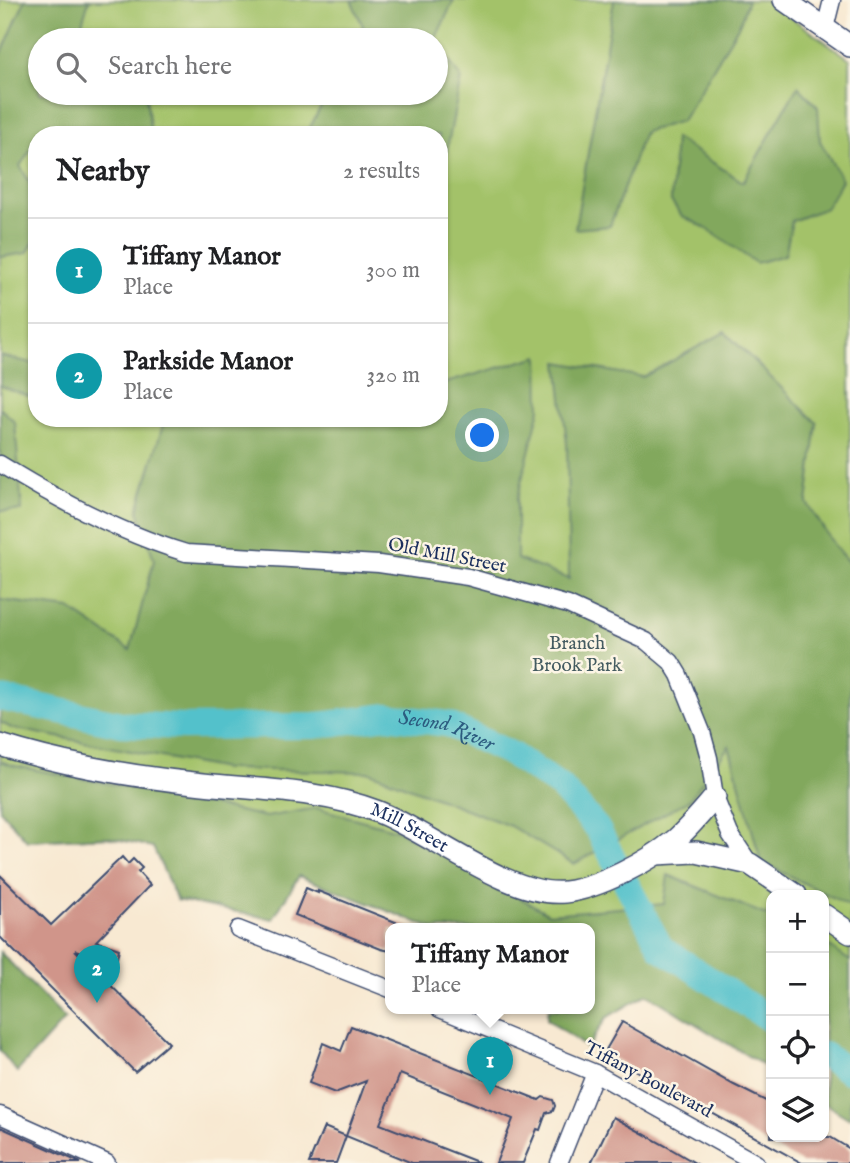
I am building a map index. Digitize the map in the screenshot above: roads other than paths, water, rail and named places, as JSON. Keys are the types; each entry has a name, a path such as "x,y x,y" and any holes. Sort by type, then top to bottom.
{"street":[{"path":"784,0 850,46"},
{"path":"825,28 832,0"},
{"name":"Old Mill Street","path":"0,464 46,492 133,535 186,553 379,564 468,577 568,606 631,632 660,651 679,675 702,732 715,797 730,834 750,864"},
{"name":"Mill Street","path":"0,745 40,758 134,776 324,796 375,810 414,828 501,877 536,889 564,892 589,886 654,855 696,852 750,864 789,890"},
{"path":"654,855 676,840 715,797"},
{"path":"829,918 850,933"},
{"path":"238,929 385,987"},
{"name":"Tiffany Boulevard","path":"452,1014 595,1073 747,1161"},
{"path":"559,1163 595,1073"},
{"path":"0,1115 107,1163"}],"waterway":[{"name":"Second River","path":"0,698 121,724 183,727 313,726 387,716 447,724 511,754 561,787 597,828 661,948 766,1017"},
{"name":"Second River","path":"829,1058 850,1072"}],"place":[{"name":"Parkside Manor","path":"97,1003"},
{"name":"Tiffany Manor","path":"490,1095"}],"park label":[{"name":"Branch Brook Park","path":"577,655"}]}
